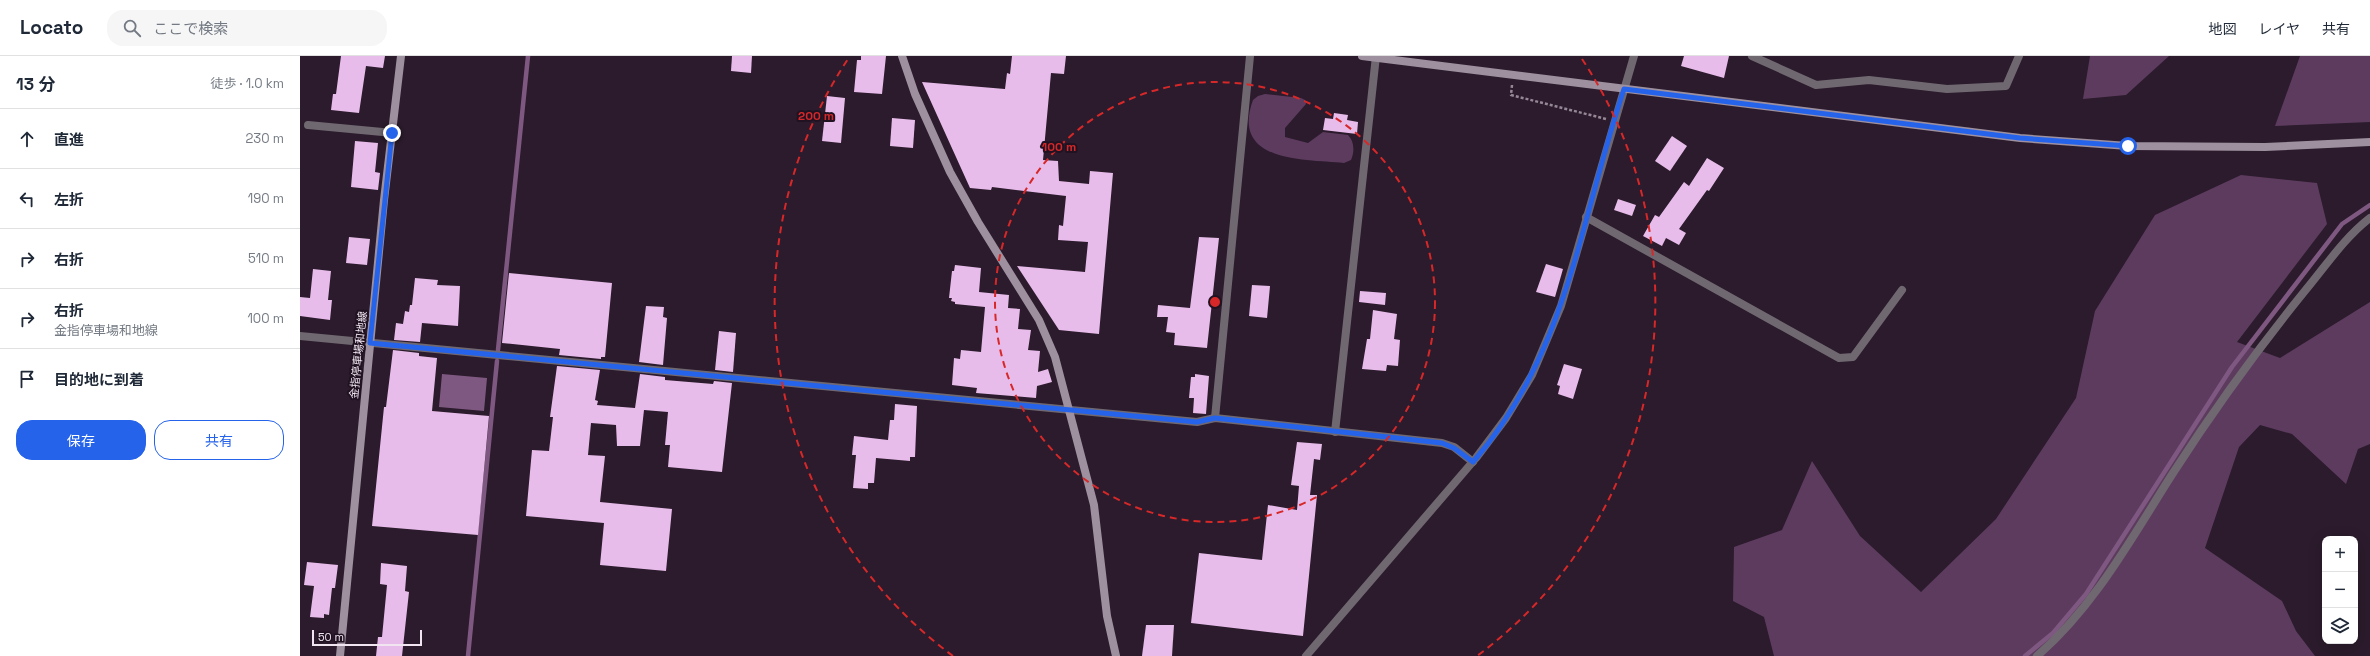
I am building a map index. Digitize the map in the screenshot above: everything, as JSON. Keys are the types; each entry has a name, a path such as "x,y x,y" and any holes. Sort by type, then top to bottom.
{"street":[{"name":"金指停車場和地線","path":"340,656 370,343 401,56"},
{"path":"902,56 921,107 954,178 978,222 1039,320 1055,357 1070,409 1094,506 1107,616 1116,656"},
{"path":"1215,418 1250,56"},
{"path":"1362,56 2020,138 2128,146 2265,147 2370,142"},
{"path":"1306,656 1473,462 1506,418 1543,353 1561,306 1634,56"},
{"path":"1752,56 1816,84 1869,80 1947,90 2006,86 2019,56"},
{"path":"1335,432 1376,57"},
{"path":"308,125 392,133"},
{"path":"1586,218 1805,341 1839,358 1853,357 1902,290"},
{"path":"2037,656 2058,637 2093,597 2194,441 2244,372 2287,314 2355,230 2370,218"},
{"path":"300,336 1197,422 1215,418 1442,443 1454,448 1473,462"}],"path":[{"path":"1514,75 1511,95 1614,121"}],"shaded area":[{"path":"2090,56 2169,56 2126,95 2083,99"},
{"path":"2300,56 2370,56 2370,122 2275,126"},
{"path":"1265,94 1301,98 1305,100 1306,104 1285,128 1285,137 1308,143 1323,132 1348,135 1352,140 1353,146 1351,160 1344,163 1292,158 1275,154 1261,147 1252,136 1249,121 1253,100 1258,96"},
{"path":"2241,175 2317,183 2327,224 2237,342 2280,358 2370,302 2370,444 2358,449 2346,484 2292,434 2260,425 2239,447 2205,548 2282,601 2296,631 2315,656 1774,656 1764,617 1733,601 1734,547 1782,530 1812,461 1860,536 1921,592 1996,519 2076,398 2095,311 2155,215"},
{"path":"442,374 487,378 484,411 439,407"}],"building":[{"path":"341,56 385,56 383,68 366,66 359,113 331,110 333,94 336,94"},
{"path":"732,56 752,56 751,73 731,71"},
{"path":"861,56 886,56 882,94 854,92 857,60 861,60"},
{"path":"1012,56 1066,56 1064,74 1051,73 1043,160 1058,161 1059,181 1089,184 1090,171 1113,173 1099,334 1059,330 1017,266 1085,272 1088,242 1058,240 1059,225 1063,226 1066,196 992,187 991,190 970,188 922,82 1005,89 1007,73 1010,74"},
{"path":"1684,56 1729,56 1724,78 1681,66"},
{"path":"827,96 845,98 841,143 822,141"},
{"path":"1334,113 1348,115 1347,120 1358,122 1357,134 1323,130 1325,118 1333,119"},
{"path":"892,118 915,120 913,148 890,146"},
{"path":"1672,136 1687,146 1670,171 1655,161"},
{"path":"355,141 378,143 375,172 380,173 378,190 351,187"},
{"path":"1707,158 1724,168 1709,191 1707,190 1679,229 1686,233 1679,245 1666,238 1662,246 1643,236 1655,215 1659,217 1684,182 1689,186"},
{"path":"1618,199 1636,205 1632,216 1614,210"},
{"path":"349,237 370,239 367,265 346,263"},
{"path":"1199,237 1219,238 1207,348 1174,345 1175,333 1166,332 1168,317 1157,317 1158,305 1190,308"},
{"path":"1546,264 1563,269 1555,297 1536,292"},
{"path":"955,265 981,268 979,292 1009,295 1008,308 1020,309 1018,329 1031,330 1028,350 1040,351 1038,372 1048,369 1052,382 1037,386 1036,398 976,393 977,388 952,385 954,358 960,359 961,350 981,352 985,307 955,304 955,302 951,301 952,298 949,298 952,271 954,271"},
{"path":"313,269 331,271 328,300 332,300 330,320 300,316 300,297 310,298"},
{"path":"509,273 612,283 605,357 601,357 601,359 559,355 560,349 502,343"},
{"path":"415,278 438,280 437,285 460,286 458,326 422,323 420,342 394,340 396,323 403,324 405,311 409,312 410,305 412,305"},
{"path":"1252,285 1270,286 1267,318 1249,316"},
{"path":"1360,291 1386,293 1385,305 1359,302"},
{"path":"646,306 664,307 663,317 667,318 663,365 639,362"},
{"path":"1373,310 1397,314 1394,339 1400,340 1398,366 1387,365 1386,371 1362,369 1367,339 1370,339"},
{"path":"719,331 736,333 733,372 715,370"},
{"path":"393,350 419,353 419,356 437,358 432,411 489,416 478,535 372,526 384,407 386,407"},
{"path":"1564,364 1582,369 1573,399 1558,394 1560,386 1557,385"},
{"path":"557,366 600,370 595,400 598,401 597,405 635,408 640,374 665,377 665,380 713,384 714,381 732,383 722,472 668,467 670,445 665,445 668,412 644,410 640,446 617,446 616,425 591,423 588,455 605,456 600,502 672,509 666,571 600,565 604,523 526,516 532,450 549,451 553,417 550,417"},
{"path":"1195,374 1209,376 1206,414 1193,413 1194,398 1189,398 1191,377 1195,377"},
{"path":"895,404 917,406 915,457 910,457 910,461 876,458 874,483 868,483 868,489 853,488 856,455 852,455 854,436 888,440 890,420 894,420"},
{"path":"1297,442 1322,444 1320,460 1314,459 1310,495 1317,495 1303,636 1191,623 1199,553 1262,560 1268,505 1297,510 1299,486 1291,485"},
{"path":"307,562 338,565 335,588 332,588 329,615 324,614 324,618 310,617 314,586 304,585"},
{"path":"381,563 407,566 405,591 409,592 402,656 376,656 378,637 382,637 387,585 380,584"},
{"path":"1146,625 1174,625 1172,656 1142,656"}],"waterway":[{"path":"498,350 528,56"},
{"path":"2025,656 2053,633 2086,594 2232,367 2342,224 2370,205"},
{"path":"468,656 497,361"}],"route":[{"path":"392,133 370,343 1056,407 1197,422 1215,418 1442,443 1460,451 1473,462 1492,439 1520,397 1553,330 1624,89 2020,138 2128,146"}]}
